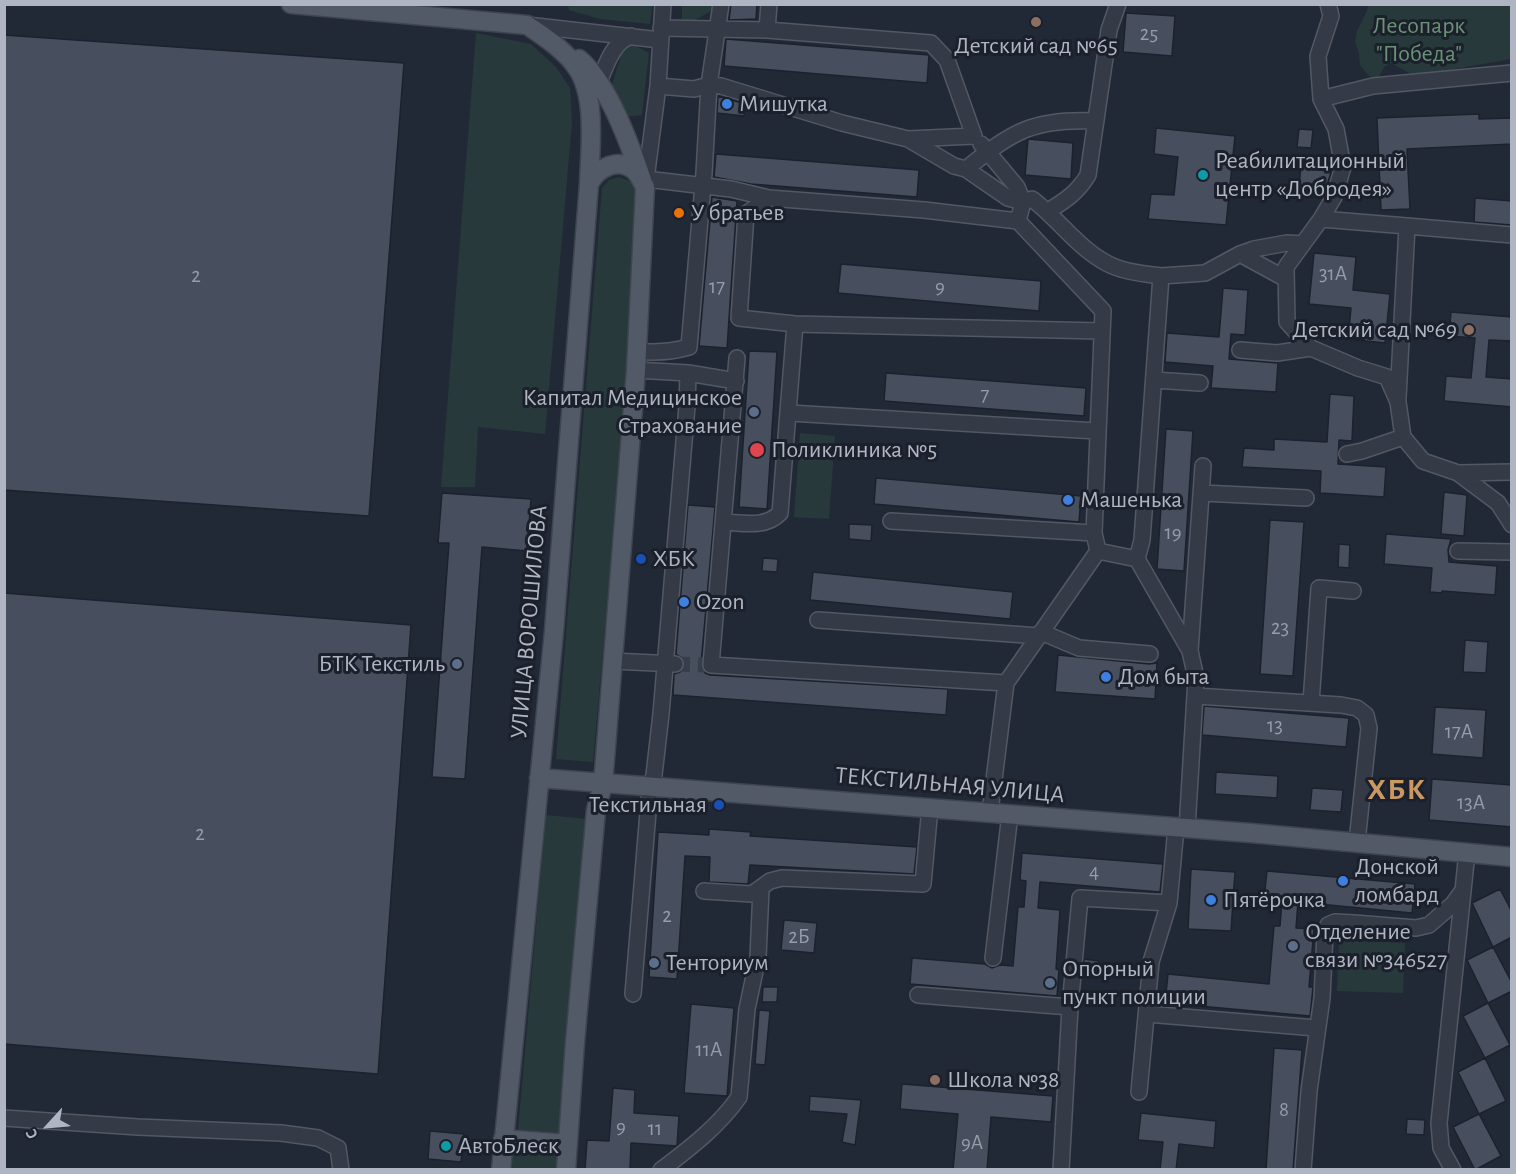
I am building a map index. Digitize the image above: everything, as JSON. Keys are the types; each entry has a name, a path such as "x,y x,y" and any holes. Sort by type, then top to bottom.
{"main road":[{"path":"291,4 527,25 556,46 593,87 631,147 645,183 636,370 603,784 596,810 570,1161 503,1139"},
{"name":"УЛИЦА ВОРОШИЛОВА","path":"501,1170 554,631 589,184 593,87"},
{"path":"589,184 594,174 610,165 624,165 635,171 645,183"},
{"name":"ТЕКСТИЛЬНАЯ УЛИЦА","path":"539,778 1251,833 1512,857"}],"street":[{"path":"663,4 658,86 645,183 731,189 769,198 924,210 1018,221 1103,311 1094,533 1098,551 1006,683 990,812"},
{"path":"637,351 654,353 675,351 689,346 709,85 721,4"},
{"path":"767,30 769,4"},
{"path":"1048,211 1079,190 1088,175 1109,30 1118,4"},
{"path":"1328,4 1331,15 1318,56 1322,99 1336,129 1343,167 1334,197 1286,267 1287,322 1311,348 1358,368 1387,377 1398,402"},
{"path":"527,25 632,36 718,29 767,30 931,43 947,60 974,136 1017,187 1023,202 1018,221"},
{"path":"593,87 614,48 632,36"},
{"path":"1322,99 1373,86 1512,73"},
{"path":"658,86 694,89 709,85 721,86 842,123 908,139 974,136"},
{"path":"966,169 1006,138 1035,125 1067,120 1096,121"},
{"path":"908,139 954,166 966,169 1008,198 1023,202 1032,199 1048,211 1085,248 1113,266 1134,272 1161,276 1205,273 1254,249 1287,243 1303,244"},
{"path":"769,198 746,214 739,318 795,324 1101,331"},
{"path":"1321,219 1512,235"},
{"path":"1407,226 1398,402 1403,438 1423,461 1458,473 1498,502 1512,525"},
{"path":"1240,254 1286,279"},
{"path":"1161,276 1142,540 1137,559 1190,651"},
{"path":"725,522 762,524 774,520 780,513 795,324"},
{"path":"1240,350 1278,353 1311,348"},
{"path":"737,358 725,522 708,665 1006,683"},
{"path":"636,370 688,373 735,381"},
{"path":"633,994 650,788 670,663 688,373"},
{"path":"1154,380 1200,383"},
{"path":"789,413 1098,430"},
{"path":"1347,454 1403,438"},
{"path":"1139,1092 1151,962 1169,903 1182,829 1195,696 1196,678 1190,651 1203,466"},
{"path":"1458,473 1512,472"},
{"path":"1202,493 1306,498"},
{"path":"891,521 1094,533"},
{"path":"1098,551 1137,559"},
{"path":"1458,551 1512,552"},
{"path":"1311,703 1319,588 1353,591"},
{"path":"818,620 1040,634 1079,648 1150,654"},
{"path":"613,661 670,663"},
{"path":"1195,696 1341,705 1357,708 1366,715 1369,728 1358,842"},
{"path":"704,891 752,894 770,881 782,878 923,884 930,807"},
{"path":"993,958 1010,814"},
{"path":"1451,1169 1441,1148 1439,1124 1467,852"},
{"path":"661,1170 693,1146 739,1097 747,1009 758,957 761,889"},
{"path":"1303,1170 1308,1091 1322,998 1325,934 1328,925 1335,922 1416,928 1429,925 1453,904 1463,890"},
{"path":"1061,1170 1070,1007 1080,898 1169,903"},
{"path":"918,995 1070,1007"},
{"path":"1147,1014 1316,1028"},
{"path":"4,1118 281,1133 318,1138 338,1148 341,1170"}],"green space":[{"path":"568,5 652,5 650,24 600,19 569,10"},
{"path":"682,5 715,5 715,9 682,27"},
{"name":"Лесопарк \"Победа\"","path":"1368,5 1511,5 1511,59 1415,76 1391,63 1385,66 1378,78 1369,76 1360,65 1355,42"},
{"path":"476,33 531,44 556,67 570,88 572,122 545,434 478,427 475,487 441,487"},
{"path":"632,44 649,53 642,115 625,117 612,85 621,55"},
{"path":"619,177 635,183 642,206 593,762 556,759 602,188 609,180"},
{"path":"800,433 835,436 829,519 794,517"},
{"path":"546,815 587,819 560,1133 518,1130"},
{"path":"1339,940 1405,943 1403,993 1337,991"},
{"path":"503,1139 568,1144 566,1169 501,1170"}],"building":[{"path":"731,4 757,4 756,19 729,20"},
{"path":"1126,13 1175,16 1172,56 1123,52"},
{"path":"4,35 404,63 369,516 4,490"},
{"path":"726,39 929,55 927,83 724,66"},
{"path":"718,96 745,104 744,116 717,113"},
{"path":"1479,114 1479,119 1512,118 1512,144 1407,149 1410,209 1381,210 1377,118"},
{"name":"Реабилитационный центр «Добродея»","path":"1156,128 1235,136 1226,225 1148,219 1151,194 1174,195 1178,157 1154,154"},
{"path":"1299,129 1313,130 1311,148 1297,147"},
{"path":"1028,139 1073,143 1071,179 1025,175"},
{"path":"716,154 919,170 917,197 751,184 714,177"},
{"path":"1301,166 1331,168 1322,198 1298,196"},
{"path":"712,197 737,201 727,348 699,346"},
{"path":"1475,198 1512,201 1512,225 1474,222"},
{"path":"1314,253 1356,257 1353,290 1390,294 1385,343 1348,339 1351,308 1309,304"},
{"path":"841,264 1041,281 1039,311 838,293"},
{"path":"1223,288 1248,290 1245,335 1231,334 1229,359 1278,363 1276,392 1211,388 1213,366 1165,362 1167,333 1219,337"},
{"path":"1451,312 1512,317 1512,341 1489,340 1486,377 1512,379 1512,407 1444,401 1446,376 1471,378 1475,338 1449,336"},
{"path":"749,351 777,352 767,509 739,507"},
{"path":"886,373 1086,388 1084,416 884,401"},
{"path":"1330,394 1354,396 1352,441 1339,440 1338,464 1386,467 1384,497 1320,493 1321,471 1242,467 1244,448 1274,450 1274,439 1327,442"},
{"path":"1166,429 1193,431 1184,571 1157,569"},
{"path":"876,478 1081,496 1079,522 874,504"},
{"path":"1444,492 1467,495 1464,536 1441,534"},
{"name":"БТК Текстиль","path":"442,493 531,499 527,551 482,547 465,779 432,777 449,543 438,543"},
{"path":"688,505 715,507 701,664 705,673 948,689 946,715 673,695 674,674 680,672 685,665 683,659 676,654"},
{"path":"1270,520 1304,522 1293,676 1260,674"},
{"path":"849,524 872,525 871,541 849,539"},
{"path":"1386,534 1451,539 1448,550 1449,562 1497,566 1495,595 1430,592 1432,568 1384,564"},
{"path":"1339,544 1350,545 1349,568 1338,567"},
{"path":"763,558 778,559 777,572 762,571"},
{"path":"813,572 1013,592 1010,619 810,600"},
{"path":"4,593 411,625 378,1074 4,1044"},
{"path":"1465,640 1488,642 1486,673 1463,672"},
{"name":"Дом быта","path":"1058,655 1157,663 1155,699 1055,692"},
{"path":"1204,706 1349,718 1346,747 1202,735"},
{"path":"1435,707 1486,710 1483,758 1432,754"},
{"path":"1216,772 1278,776 1277,798 1215,794"},
{"path":"1432,779 1512,785 1512,827 1429,820"},
{"path":"1312,788 1343,790 1341,812 1310,810"},
{"path":"709,829 751,832 750,836 917,847 914,874 750,865 748,884 709,882 710,857 685,856 677,979 649,977 658,832 709,835"},
{"path":"1022,853 1163,864 1160,892 1040,882 1038,908 1060,910 1056,969 1059,970 1057,996 910,984 912,958 985,964 992,968 1000,965 1013,966 1018,907 1024,907 1026,881 1020,880"},
{"name":"Пятёрочка","path":"1191,869 1235,872 1231,931 1188,929"},
{"path":"1267,871 1415,884 1412,913 1298,902 1296,928 1314,929 1309,987 1313,987 1310,1016 1165,1003 1168,974 1269,984 1274,926 1280,926 1282,901 1264,899"},
{"path":"1500,889 1512,912 1512,937 1493,947 1472,903"},
{"path":"784,920 817,923 814,953 781,950"},
{"path":"1493,947 1512,983 1512,991 1488,1003 1467,960"},
{"path":"1084,959 1099,961 1098,975 1083,973"},
{"path":"763,987 778,987 777,1002 762,1002"},
{"path":"1488,1003 1510,1045 1485,1058 1463,1016"},
{"path":"691,1004 734,1008 727,1096 684,1093"},
{"path":"759,1010 770,1011 765,1065 755,1064"},
{"path":"1274,1048 1302,1050 1293,1170 1266,1170"},
{"path":"1485,1058 1506,1101 1479,1114 1458,1072"},
{"path":"902,1084 1053,1096 1051,1122 991,1117 987,1170 953,1170 958,1114 900,1109"},
{"path":"613,1088 635,1090 634,1113 679,1116 677,1146 631,1143 630,1170 585,1170 587,1140 609,1141"},
{"path":"810,1096 861,1100 855,1145 842,1142 847,1114 809,1111"},
{"path":"1141,1113 1216,1121 1214,1148 1179,1144 1176,1170 1160,1170 1163,1142 1138,1140"},
{"path":"1479,1114 1501,1156 1475,1170 1453,1127"},
{"path":"1407,1119 1425,1120 1424,1135 1406,1134"},
{"name":"АвтоБлеск","path":"430,1131 464,1134 461,1162 428,1159"}],"tunnel":[{"path":"675,664 705,665"}],"place":[{"name":"Детский сад №65","path":"1036,22"},
{"name":"Мишутка","path":"727,104"},
{"name":"Реабилитационный центр «Добродея»","path":"1203,175"},
{"name":"У братьев","path":"679,213"},
{"name":"Детский сад №69","path":"1469,330"},
{"name":"Капитал Медицинское Страхование","path":"754,412"},
{"name":"Поликлиника №5","path":"757,450"},
{"name":"Машенька","path":"1068,500"},
{"name":"ХБК","path":"641,559"},
{"name":"Ozon","path":"684,602"},
{"name":"БТК Текстиль","path":"457,664"},
{"name":"Дом быта","path":"1106,677"},
{"name":"Текстильная","path":"719,805"},
{"name":"Донской ломбард","path":"1343,881"},
{"name":"Пятёрочка","path":"1211,900"},
{"name":"Отделение связи №346527","path":"1293,946"},
{"name":"Тенториум","path":"654,963"},
{"name":"Опорный пункт полиции","path":"1050,983"},
{"name":"Школа №38","path":"935,1080"},
{"name":"АвтоБлеск","path":"446,1146"}],"district":[{"name":"ХБК","path":"1397,790"}]}
